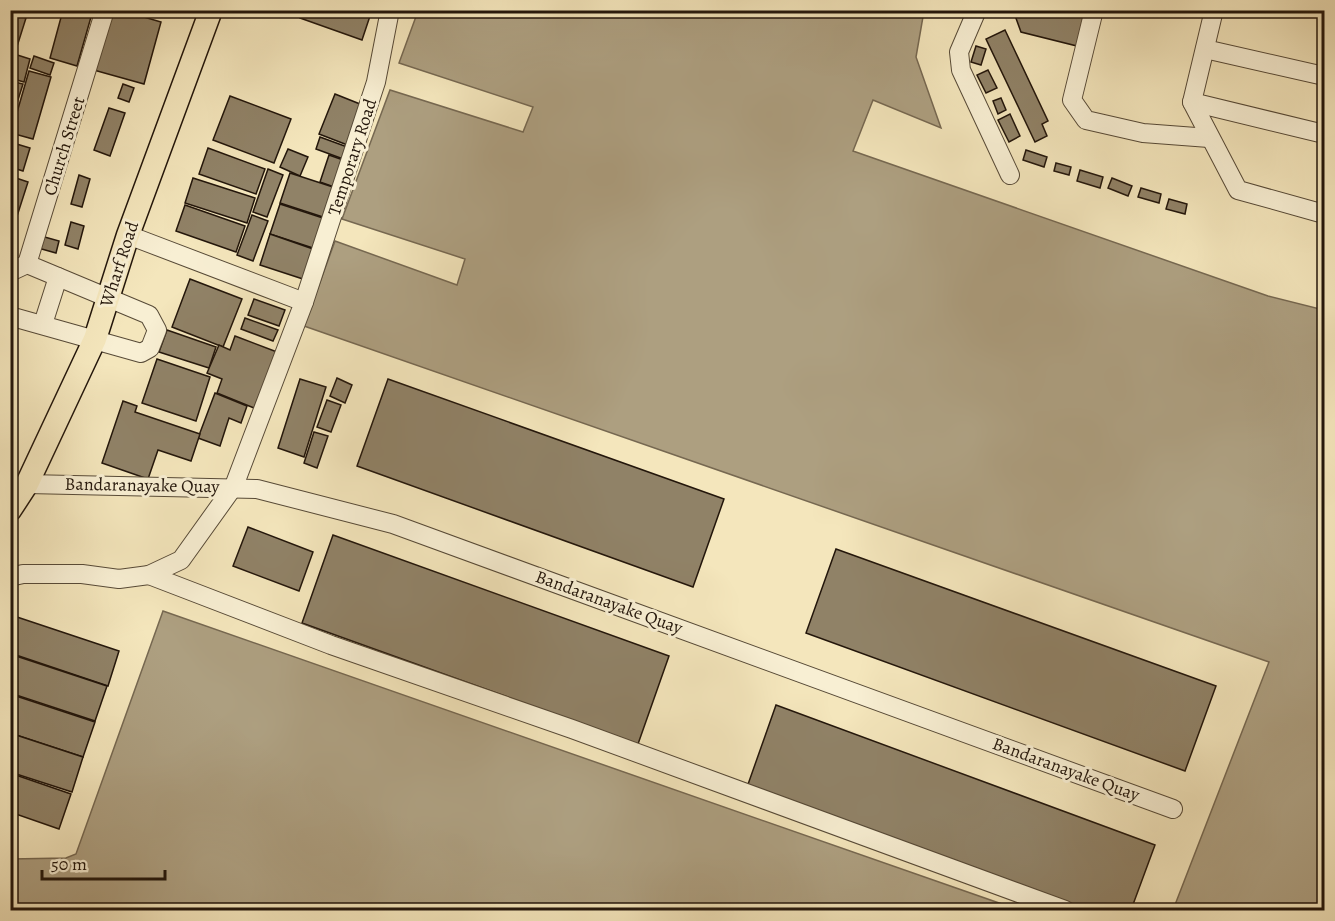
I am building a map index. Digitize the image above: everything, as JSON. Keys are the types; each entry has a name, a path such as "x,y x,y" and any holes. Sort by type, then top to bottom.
{"main road":[{"name":"Wharf Road","path":"16,498 96,339 128,235 211,10"}],"lane":[{"name":"Church Street","path":"19,268 105,10"},
{"name":"Temporary Road","path":"149,575 181,560 234,486 304,302 376,82 390,10"},
{"path":"977,10 959,52 962,70 1011,175"},
{"path":"1094,10 1072,100 1086,120 1143,133 1209,138"},
{"path":"1214,10 1192,102 1209,138 1238,190 1324,214"},
{"path":"1205,49 1324,76"},
{"path":"1192,102 1324,134"},
{"path":"128,235 304,302"},
{"path":"11,316 141,352 150,348 157,330 149,315 58,277 19,268"},
{"path":"43,324 58,277"},
{"name":"Bandaranayake Quay","path":"16,498 234,486 257,489 393,524 1173,809"},
{"path":"10,577 23,574 82,574 119,579 149,575 331,645 572,729 1065,910"}],"shaded area":[{"path":"418,11 924,11 916,57 941,128 873,100 853,151 1268,296 1324,310 1324,910 1173,910 1269,662 304,326 335,241 457,285 465,259 342,219 390,90 523,132 533,107 399,63"},
{"path":"163,611 1019,910 11,910 11,859 66,858 76,854"}],"building":[{"path":"63,10 93,10 77,66 50,58"},
{"path":"106,10 120,10 161,22 144,84 90,69"},
{"path":"303,10 372,10 362,40 300,18"},
{"path":"1013,10 1086,10 1077,46 1021,32"},
{"path":"10,13 26,18 15,53 10,52"},
{"path":"1005,30 1048,121 1042,124 1047,136 1035,142 986,39"},
{"path":"976,46 986,49 981,65 971,62"},
{"path":"11,53 30,59 24,82 10,78"},
{"path":"34,56 54,63 50,75 30,68"},
{"path":"988,70 997,88 986,93 977,75"},
{"path":"29,71 51,77 33,139 11,133"},
{"path":"10,81 23,84 10,125"},
{"path":"123,84 134,88 129,102 118,98"},
{"path":"335,94 365,106 350,146 319,134"},
{"path":"230,96 291,119 274,163 213,140"},
{"path":"1001,98 1006,110 998,114 993,101"},
{"path":"109,108 125,113 110,156 94,150"},
{"path":"1010,114 1020,136 1009,142 998,120"},
{"path":"320,137 350,148 346,160 316,149"},
{"path":"10,142 30,148 23,171 10,167"},
{"path":"208,148 265,169 256,194 199,174"},
{"path":"288,149 308,157 300,176 280,167"},
{"path":"1026,150 1047,157 1044,167 1023,160"},
{"path":"329,155 346,161 337,188 320,182"},
{"path":"1056,163 1071,167 1069,175 1054,171"},
{"path":"268,169 283,175 267,217 253,212"},
{"path":"1080,170 1103,177 1100,188 1077,181"},
{"path":"290,173 336,188 326,218 280,203"},
{"path":"79,175 90,179 82,207 71,204"},
{"path":"10,176 28,182 10,238"},
{"path":"193,178 255,198 247,223 185,203"},
{"path":"1112,178 1132,186 1128,196 1108,188"},
{"path":"1141,188 1161,194 1159,203 1138,197"},
{"path":"1169,199 1187,204 1185,214 1166,209"},
{"path":"280,204 326,219 316,249 270,234"},
{"path":"185,205 245,226 236,252 176,231"},
{"path":"252,215 268,221 253,261 237,255"},
{"path":"71,222 84,226 78,249 65,245"},
{"path":"270,234 316,250 306,280 260,265"},
{"path":"41,236 59,241 56,253 38,248"},
{"path":"190,279 242,299 223,347 172,327"},
{"path":"254,299 285,310 279,326 248,315"},
{"path":"245,318 278,330 273,341 241,329"},
{"path":"167,330 216,347 209,368 159,352"},
{"path":"235,336 277,352 254,408 217,393 222,379 207,373 219,345 230,350"},
{"path":"157,359 210,377 196,421 142,403"},
{"path":"337,378 352,385 345,403 330,396"},
{"path":"300,379 326,387 304,457 278,448"},
{"path":"388,379 724,499 693,587 357,466"},
{"path":"215,393 247,406 241,423 229,418 220,446 198,438"},
{"path":"327,400 341,405 331,432 317,427"},
{"path":"123,401 137,406 135,412 200,434 191,461 158,450 148,479 102,463"},
{"path":"314,432 328,436 317,468 304,463"},
{"path":"248,527 313,552 299,591 233,566"},
{"path":"333,535 669,656 638,744 302,623"},
{"path":"836,549 1216,686 1185,771 806,633"},
{"path":"11,615 119,651 108,686 10,653"},
{"path":"10,654 107,686 95,721 10,693"},
{"path":"10,694 95,722 83,757 10,733"},
{"path":"776,705 1155,845 1131,910 1072,910 746,790"},
{"path":"10,733 83,757 72,792 10,772"},
{"path":"10,773 71,794 59,829 10,812"}]}
